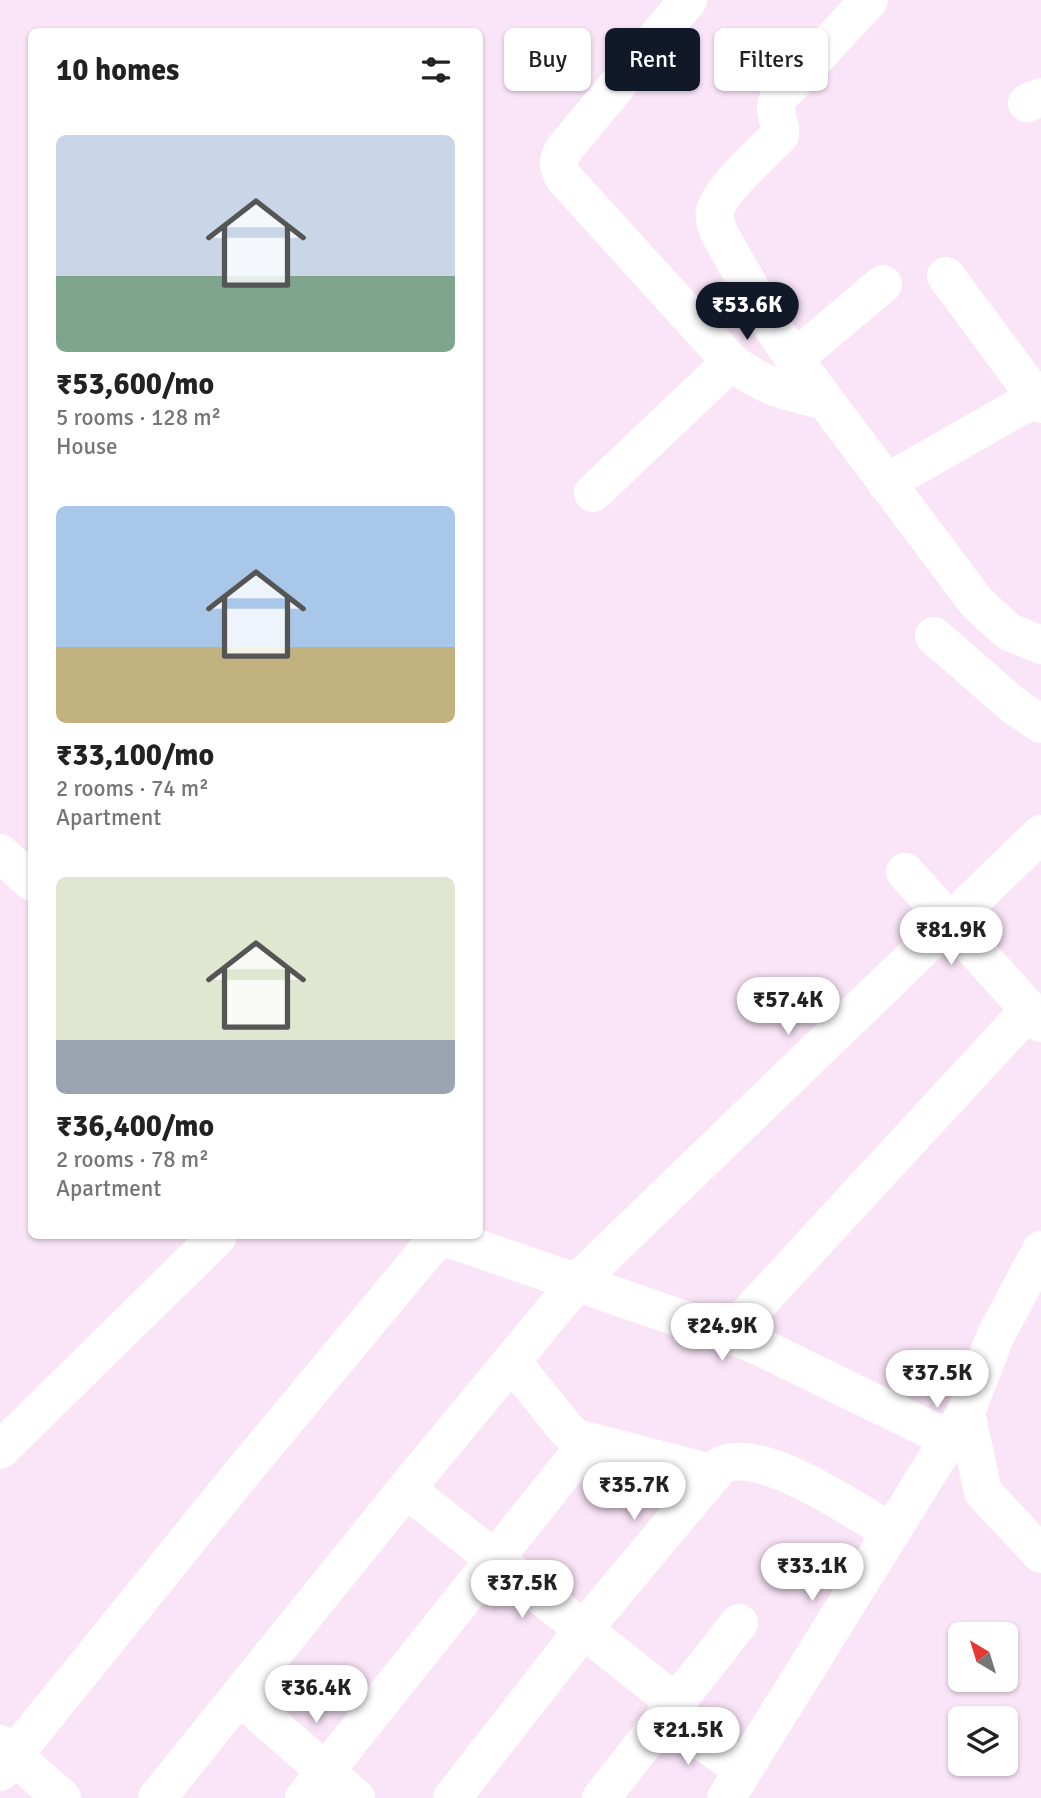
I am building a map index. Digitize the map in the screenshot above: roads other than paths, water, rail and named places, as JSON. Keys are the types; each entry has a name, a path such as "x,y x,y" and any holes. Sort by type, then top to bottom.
{"street":[{"path":"688,0 565,148 558,158 558,167 564,178 731,362 774,389 823,400"},
{"path":"869,0 780,96 775,111 781,128 780,135 722,196 715,211 715,220 719,233 773,328 794,359 977,603 1009,632 1036,633"},
{"path":"886,483 1038,401 946,276"},
{"path":"794,359 883,284"},
{"path":"593,492 731,362"},
{"path":"934,636 1013,705 1041,724"},
{"path":"157,1798 577,1282 1041,834"},
{"path":"0,853 28,878"},
{"path":"730,1335 1035,1017 905,872"},
{"path":"0,1450 215,1239"},
{"path":"62,1798 5,1757 437,1239"},
{"path":"452,1239 752,1342 958,1426 983,1492 1041,1555"},
{"path":"406,1489 583,1630 671,1709 735,1784 958,1426 995,1337 1041,1250"},
{"path":"512,1362 576,1438 713,1474"},
{"path":"314,1785 587,1442"},
{"path":"452,1798 583,1630 713,1474 729,1462 738,1460 789,1473 891,1532"},
{"path":"601,1798 739,1623"},
{"path":"239,1696 314,1785 356,1798"}]}
